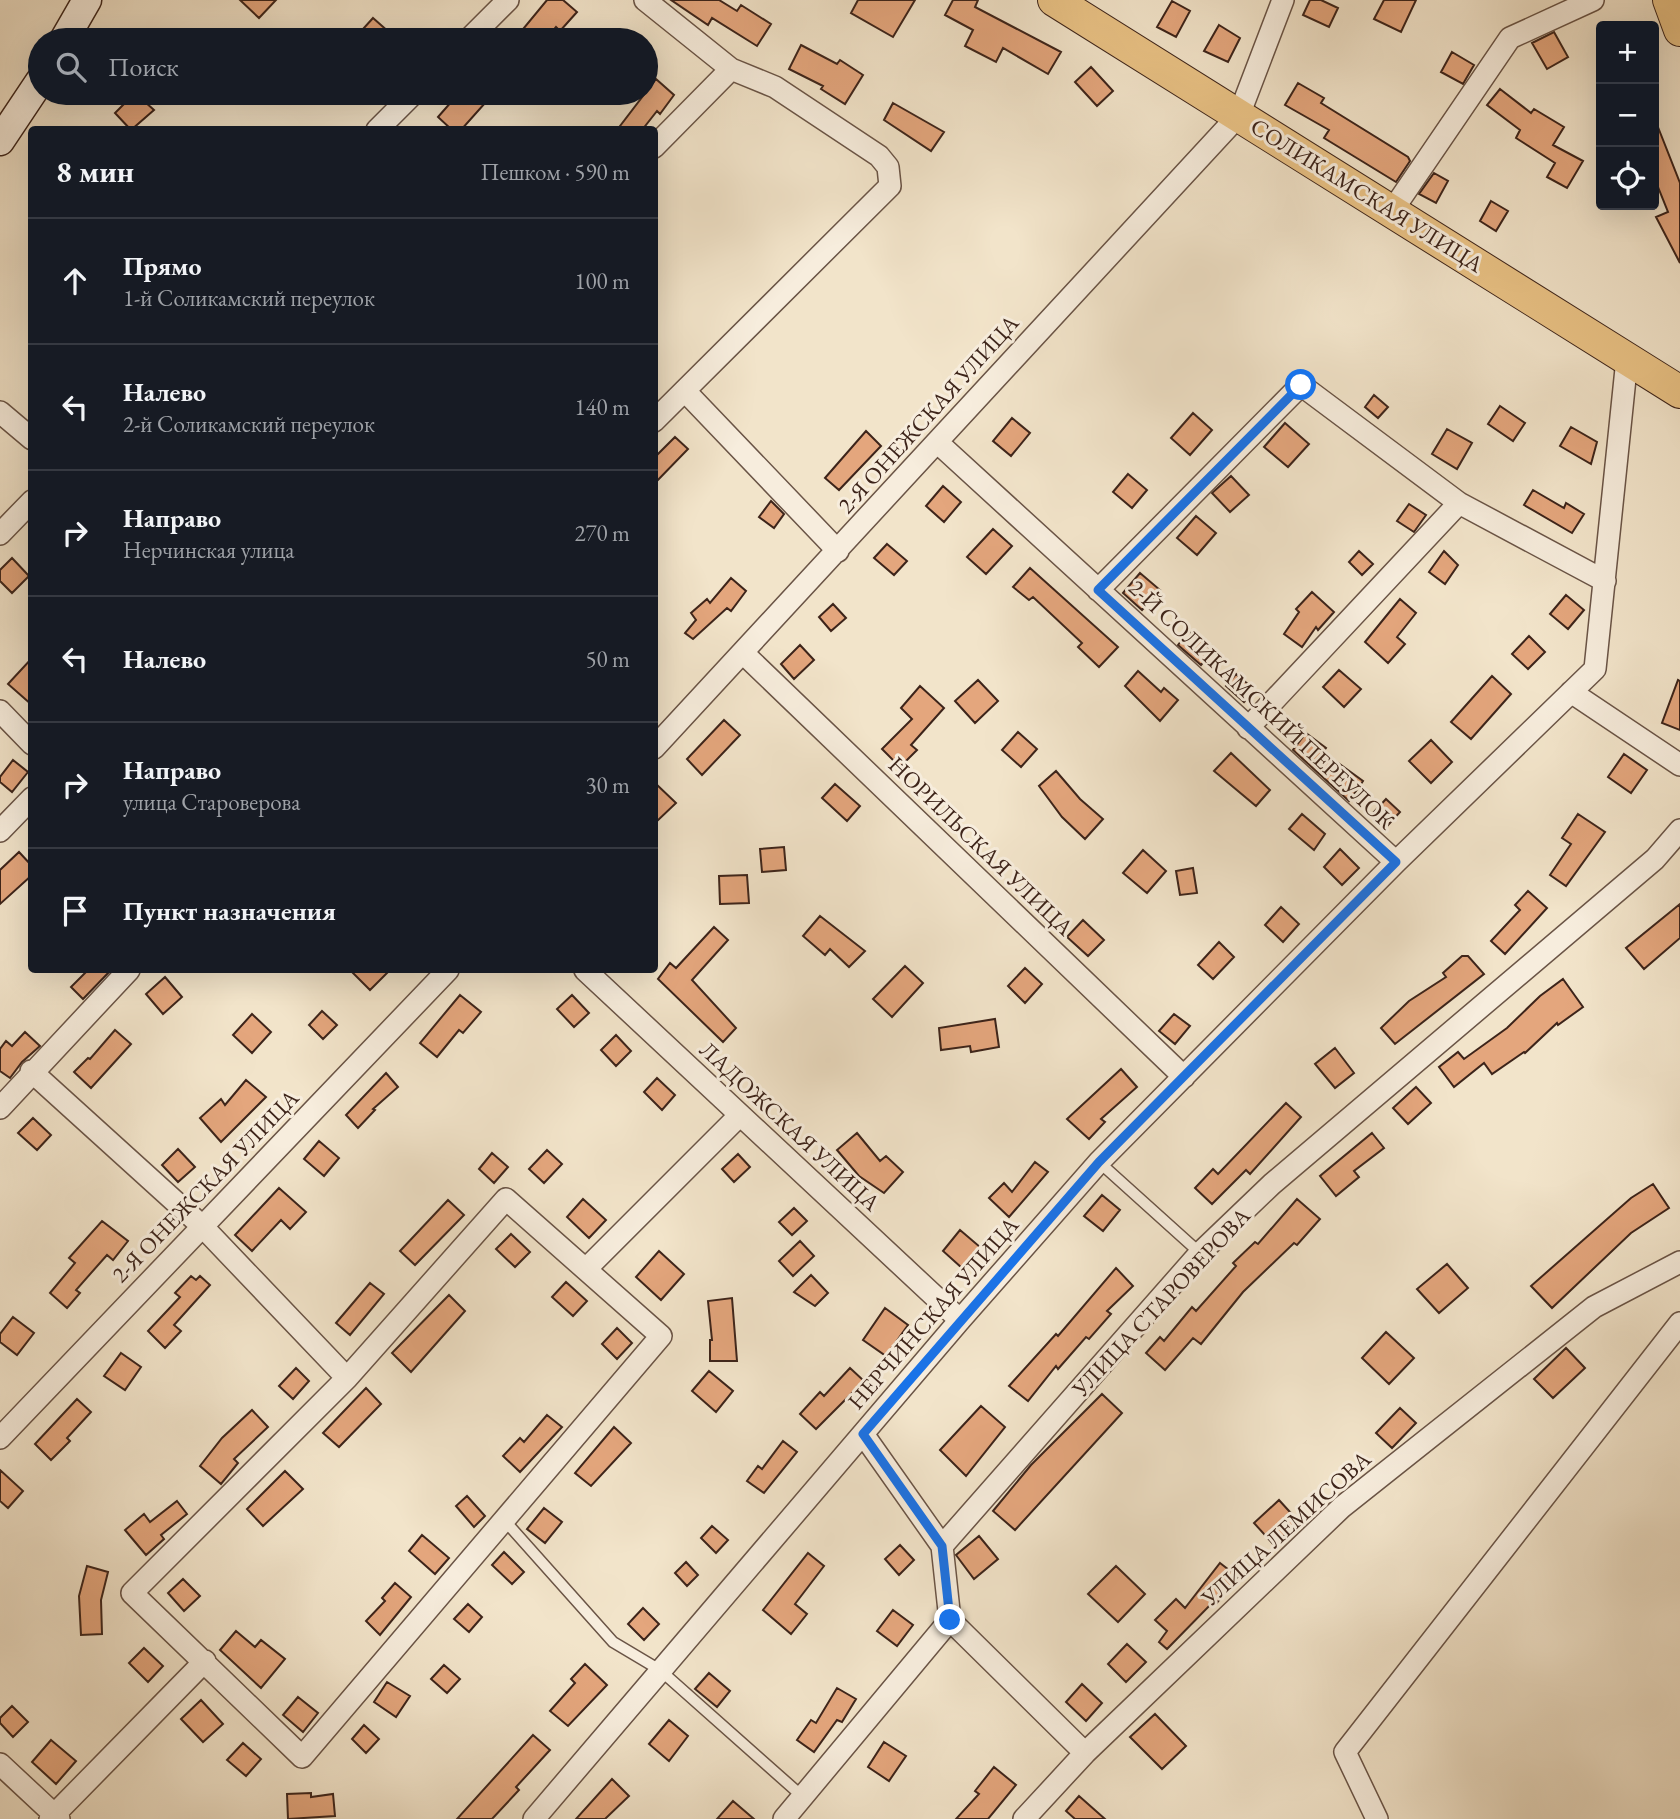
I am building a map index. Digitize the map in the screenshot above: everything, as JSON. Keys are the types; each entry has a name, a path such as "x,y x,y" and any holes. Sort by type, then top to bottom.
{"main road":[{"name":"СОЛИКАМСКАЯ УЛИЦА","path":"1067,4 1680,392"}],"street":[{"path":"71,28 88,0"},
{"path":"480,28 509,0"},
{"path":"645,0 731,69 775,87 879,156 888,167 890,186 658,417"},
{"path":"1239,115 1283,0"},
{"path":"1392,211 1510,38 1593,0"},
{"path":"658,144 731,69"},
{"path":"0,141 28,99"},
{"path":"381,126 402,105"},
{"name":"2-Я ОНЕЖСКАЯ УЛИЦА","path":"658,744 1239,115"},
{"name":"НЕРЧИНСКАЯ УЛИЦА","path":"534,1819 960,1320 1099,1162 1396,862 1595,669 1628,359"},
{"path":"1098,590 1301,385 1459,503 1605,581"},
{"path":"685,391 838,551"},
{"path":"0,412 28,436"},
{"name":"2-Й СОЛИКАМСКИЙ ПЕРЕУЛОК","path":"937,442 1396,862"},
{"path":"1248,728 1459,503"},
{"path":"0,534 28,505"},
{"name":"НОРИЛЬСКАЯ УЛИЦА","path":"743,653 1184,1077"},
{"path":"1571,692 1680,765"},
{"path":"0,711 28,740"},
{"path":"0,831 28,802"},
{"name":"УЛИЦА СТАРОВЕРОВА","path":"942,1546 1200,1253 1272,1184 1655,859 1680,831"},
{"path":"0,1108 126,973"},
{"name":"2-Я ОНЕЖСКАЯ УЛИЦА","path":"0,1438 445,973"},
{"name":"ЛАДОЖСКАЯ УЛИЦА","path":"589,973 960,1320"},
{"path":"31,1072 202,1226 347,1378"},
{"path":"586,1269 739,1116"},
{"path":"506,1199 586,1269 661,1336 302,1757 132,1593 347,1378 506,1199"},
{"name":"УЛИЦА ЛЕМИСОВА","path":"1024,1819 1085,1753 1342,1507 1594,1307 1680,1262"},
{"path":"1377,1819 1345,1752 1680,1323"},
{"path":"863,1434 942,1546 950,1620 1085,1753"},
{"path":"784,1819 950,1620"},
{"path":"0,1764 54,1817 205,1661"}],"lane":[{"path":"1099,1162 1200,1253"},
{"path":"505,1521 613,1642 660,1670 803,1797"}],"building":[{"path":"240,0 276,0 259,18"},
{"path":"547,0 563,0 577,12 563,28 524,28"},
{"path":"671,0 719,0 737,11 741,5 771,24 757,46 712,18 708,25"},
{"path":"858,0 915,0 893,37 851,13"},
{"path":"953,0 978,0 975,7 1061,52 1048,74 1003,48 996,62 965,46 973,30 945,15"},
{"path":"1310,0 1321,0 1338,8 1329,27 1303,15"},
{"path":"1384,0 1416,0 1401,32 1374,19"},
{"path":"1172,1 1190,11 1176,37 1157,27"},
{"path":"373,18 384,28 364,28"},
{"path":"1219,25 1240,38 1228,62 1204,51"},
{"path":"1554,32 1568,57 1547,69 1532,43"},
{"path":"801,45 837,64 840,60 863,75 845,104 821,89 823,86 789,69"},
{"path":"1452,52 1474,65 1463,84 1441,72"},
{"path":"1091,67 1113,91 1097,106 1075,82"},
{"path":"658,81 674,95 660,114 657,111 645,126 620,126 636,105 658,105"},
{"path":"1298,83 1324,98 1321,103 1408,157 1410,161 1396,182 1324,138 1329,130 1285,105"},
{"path":"1500,89 1531,113 1534,109 1564,127 1553,145 1583,161 1567,188 1547,177 1555,163 1516,138 1520,130 1487,105"},
{"path":"893,103 944,132 931,151 884,120"},
{"path":"123,105 148,105 154,110 136,126 127,126 115,113"},
{"path":"448,105 483,105 465,126 448,126 438,117"},
{"path":"1659,130 1680,183 1680,263 1656,217 1668,212 1659,190"},
{"path":"1434,173 1448,181 1436,203 1419,194"},
{"path":"1491,201 1508,211 1496,231 1480,221"},
{"path":"1374,395 1388,407 1378,418 1365,407"},
{"path":"1500,406 1525,423 1513,441 1488,424"},
{"path":"1193,413 1212,430 1190,455 1171,438"},
{"path":"1012,418 1030,433 1011,456 993,441"},
{"path":"1285,423 1309,444 1288,467 1264,447"},
{"path":"1571,427 1597,442 1591,464 1560,446"},
{"path":"1447,429 1472,443 1457,469 1432,454"},
{"path":"866,431 881,446 839,490 825,478"},
{"path":"675,437 688,449 658,480 658,454"},
{"path":"1128,474 1147,490 1132,508 1113,492"},
{"path":"1231,476 1249,495 1230,512 1212,493"},
{"path":"943,486 961,502 944,522 926,506"},
{"path":"1533,490 1564,508 1566,503 1584,514 1572,533 1524,505"},
{"path":"771,501 784,514 774,528 759,517"},
{"path":"1409,504 1426,515 1414,532 1397,521"},
{"path":"1196,516 1216,533 1197,555 1177,538"},
{"path":"993,529 1012,546 986,574 967,557"},
{"path":"887,544 907,561 894,575 874,558"},
{"path":"1359,551 1373,564 1362,575 1349,562"},
{"path":"1444,551 1458,565 1445,584 1429,572"},
{"path":"12,558 28,577 12,593 0,581 0,570"},
{"path":"1030,568 1118,647 1099,667 1078,647 1082,643 1033,597 1029,600 1013,587"},
{"path":"1140,573 1160,590 1142,610 1123,593"},
{"path":"731,578 746,591 731,611 727,608 693,639 685,633 696,620 691,613 707,599 710,603"},
{"path":"1312,592 1334,612 1318,630 1316,627 1302,647 1284,634 1299,612 1296,609"},
{"path":"1566,595 1584,610 1568,629 1550,614"},
{"path":"1400,599 1416,613 1397,637 1405,644 1388,663 1365,642"},
{"path":"833,604 846,618 831,631 819,617"},
{"path":"1189,631 1213,651 1201,665 1178,645"},
{"path":"1529,636 1545,652 1528,669 1512,654"},
{"path":"800,645 814,660 794,679 781,664"},
{"path":"28,662 28,702 8,684"},
{"path":"1339,670 1361,689 1344,707 1323,687"},
{"path":"1138,671 1161,692 1164,688 1178,700 1160,721 1125,686"},
{"path":"1236,674 1255,690 1244,702 1226,686"},
{"path":"1492,676 1511,694 1471,739 1451,722"},
{"path":"978,680 998,701 975,723 955,701"},
{"path":"1678,680 1680,681 1680,730 1662,723"},
{"path":"920,686 944,708 911,745 917,750 900,767 882,749 912,719 901,708"},
{"path":"724,720 740,735 702,775 687,759"},
{"path":"1018,732 1037,749 1021,767 1002,750"},
{"path":"1306,733 1326,748 1323,752 1363,781 1349,801 1293,750"},
{"path":"1431,740 1452,762 1431,783 1409,761"},
{"path":"1231,753 1270,790 1256,806 1214,771"},
{"path":"1624,754 1647,770 1631,793 1608,777"},
{"path":"13,760 28,772 12,792 0,782 0,777"},
{"path":"1056,771 1080,799 1103,819 1085,839 1062,817 1039,786"},
{"path":"835,784 860,806 847,821 822,798"},
{"path":"658,786 676,803 658,820"},
{"path":"1386,799 1400,812 1388,825 1374,812"},
{"path":"1302,814 1325,834 1314,850 1289,829"},
{"path":"1578,814 1605,832 1566,886 1550,875 1571,844 1562,838"},
{"path":"784,847 786,870 762,872 760,849"},
{"path":"1340,849 1359,868 1342,885 1324,867"},
{"path":"1143,850 1166,871 1147,893 1123,873"},
{"path":"19,852 28,862 28,879 0,904 0,870"},
{"path":"1193,868 1197,893 1180,895 1176,871"},
{"path":"747,875 749,903 720,904 719,876"},
{"path":"1528,891 1547,908 1505,954 1491,941 1520,910 1515,905"},
{"path":"1680,904 1680,938 1644,969 1626,948"},
{"path":"1281,907 1299,924 1283,942 1265,925"},
{"path":"820,916 865,951 849,967 830,949 825,955 803,936"},
{"path":"1083,920 1104,940 1088,956 1067,937"},
{"path":"714,927 728,940 692,980 736,1028 723,1042 658,979 670,963 676,968"},
{"path":"1219,942 1234,957 1213,979 1198,965"},
{"path":"1462,956 1468,956 1484,974 1395,1044 1381,1028 1409,1001 1446,977 1443,973"},
{"path":"905,966 923,983 892,1017 873,999"},
{"path":"1025,968 1042,984 1025,1003 1008,986"},
{"path":"85,973 108,973 83,999 71,987"},
{"path":"353,973 387,973 370,990"},
{"path":"165,977 182,997 163,1014 146,994"},
{"path":"1563,979 1583,1007 1558,1025 1557,1023 1525,1053 1492,1074 1484,1063 1454,1087 1439,1067 1458,1052 1464,1059 1507,1028 1540,996"},
{"path":"460,995 481,1012 463,1033 459,1030 437,1057 420,1043"},
{"path":"572,995 589,1013 574,1027 557,1009"},
{"path":"322,1011 337,1025 323,1039 309,1025"},
{"path":"252,1014 271,1032 252,1053 233,1035"},
{"path":"1174,1014 1190,1026 1175,1044 1159,1031"},
{"path":"995,1019 999,1047 971,1052 970,1046 941,1050 939,1028"},
{"path":"115,1030 131,1044 91,1088 74,1072 90,1059"},
{"path":"25,1032 40,1046 22,1062 10,1078 0,1071 0,1049 6,1041 12,1046"},
{"path":"616,1035 631,1051 616,1066 601,1050"},
{"path":"1335,1048 1354,1073 1335,1088 1315,1064"},
{"path":"1121,1069 1137,1087 1101,1119 1105,1122 1089,1139 1067,1119"},
{"path":"386,1073 398,1087 373,1109 375,1110 358,1128 346,1115"},
{"path":"657,1078 675,1095 662,1110 644,1092"},
{"path":"246,1080 266,1097 221,1142 200,1118 221,1099 225,1105"},
{"path":"1416,1087 1431,1103 1408,1124 1393,1108"},
{"path":"1286,1103 1301,1117 1250,1174 1246,1170 1212,1204 1195,1188 1213,1169 1218,1174"},
{"path":"33,1118 51,1135 37,1150 18,1133"},
{"path":"857,1133 880,1161 886,1156 903,1172 884,1193 859,1176 837,1150"},
{"path":"1372,1133 1384,1148 1354,1171 1359,1177 1336,1196 1320,1176"},
{"path":"319,1141 339,1158 324,1176 304,1159"},
{"path":"178,1149 195,1167 178,1182 162,1165"},
{"path":"547,1150 562,1164 544,1183 529,1169"},
{"path":"492,1153 508,1167 494,1183 479,1169"},
{"path":"738,1154 750,1167 734,1182 722,1169"},
{"path":"1035,1162 1048,1172 1009,1217 989,1198 1004,1183 1012,1192"},
{"path":"1653,1184 1669,1208 1631,1233 1552,1308 1531,1286 1631,1198"},
{"path":"279,1188 306,1212 290,1229 281,1220 252,1251 235,1235"},
{"path":"1102,1195 1120,1210 1103,1231 1084,1216"},
{"path":"583,1199 606,1220 589,1238 567,1217"},
{"path":"1297,1199 1320,1219 1297,1245 1294,1243 1243,1292 1201,1344 1193,1338 1165,1370 1146,1353 1160,1337 1164,1341 1192,1307 1196,1311 1236,1266 1233,1263 1255,1242 1258,1244"},
{"path":"448,1200 464,1215 415,1265 400,1251"},
{"path":"794,1208 807,1221 792,1235 779,1222"},
{"path":"102,1221 128,1241 113,1260 107,1255 76,1290 80,1293 67,1308 50,1293 75,1263 69,1258"},
{"path":"960,1230 980,1247 962,1268 943,1251"},
{"path":"511,1234 530,1252 515,1267 496,1249"},
{"path":"800,1241 814,1256 793,1276 779,1261"},
{"path":"659,1251 684,1274 661,1300 636,1277"},
{"path":"1447,1264 1468,1288 1439,1313 1417,1289"},
{"path":"1116,1268 1133,1286 1107,1311 1111,1314 1089,1339 1086,1337 1058,1369 1056,1366 1028,1401 1009,1386 1056,1334 1058,1336"},
{"path":"811,1275 828,1293 815,1306 794,1292"},
{"path":"191,1276 196,1280 200,1276 210,1285 174,1325 181,1331 165,1348 148,1331 180,1297 175,1293"},
{"path":"566,1282 587,1301 573,1316 552,1297"},
{"path":"370,1283 384,1294 350,1335 336,1323"},
{"path":"449,1295 465,1311 411,1372 392,1353"},
{"path":"732,1298 737,1361 710,1361 712,1340 708,1301"},
{"path":"885,1308 908,1325 886,1356 863,1340"},
{"path":"13,1317 34,1333 17,1355 0,1342 0,1334"},
{"path":"617,1328 632,1343 617,1359 602,1344"},
{"path":"1386,1332 1414,1358 1389,1384 1362,1358"},
{"path":"1566,1348 1585,1368 1553,1398 1534,1379"},
{"path":"121,1353 141,1367 125,1390 104,1376"},
{"path":"296,1368 309,1381 293,1399 279,1386"},
{"path":"850,1368 864,1381 816,1429 800,1414 820,1392 824,1396"},
{"path":"709,1371 733,1391 716,1412 692,1391"},
{"path":"366,1388 381,1404 339,1447 323,1433"},
{"path":"1102,1394 1122,1413 1015,1530 993,1511 1031,1465"},
{"path":"77,1399 91,1412 67,1438 70,1441 51,1460 35,1444"},
{"path":"981,1406 1005,1427 966,1476 940,1450"},
{"path":"1400,1408 1416,1423 1392,1448 1376,1433"},
{"path":"252,1410 268,1427 234,1459 238,1463 221,1484 200,1466 222,1438"},
{"path":"547,1415 562,1427 520,1472 503,1456 520,1438 524,1442"},
{"path":"614,1427 631,1443 591,1486 575,1473"},
{"path":"783,1441 797,1452 764,1493 747,1481 758,1466 762,1469"},
{"path":"0,1470 23,1491 8,1508 0,1501"},
{"path":"285,1471 303,1489 263,1526 247,1509"},
{"path":"467,1496 485,1516 474,1527 456,1506"},
{"path":"1279,1500 1299,1522 1274,1545 1254,1523"},
{"path":"177,1501 187,1514 161,1535 164,1539 146,1555 125,1530 144,1514 150,1522"},
{"path":"544,1508 562,1522 545,1543 527,1529"},
{"path":"712,1526 728,1540 716,1553 701,1538"},
{"path":"422,1535 449,1558 435,1574 409,1551"},
{"path":"979,1536 998,1559 974,1579 956,1555"},
{"path":"900,1545 914,1560 899,1575 885,1559"},
{"path":"504,1552 524,1572 512,1584 492,1565"},
{"path":"808,1553 824,1566 795,1604 807,1614 791,1634 763,1610"},
{"path":"686,1562 698,1575 687,1586 675,1573"},
{"path":"1220,1563 1238,1577 1216,1604 1213,1602 1167,1649 1159,1642 1167,1631 1155,1620 1176,1599 1185,1608"},
{"path":"87,1566 108,1572 101,1600 102,1634 81,1635 79,1596"},
{"path":"1116,1566 1145,1594 1118,1622 1088,1594"},
{"path":"183,1579 200,1596 184,1611 168,1593"},
{"path":"395,1583 411,1597 380,1635 366,1621 385,1601 382,1598"},
{"path":"468,1604 482,1617 469,1632 454,1619"},
{"path":"643,1608 659,1624 644,1640 628,1624"},
{"path":"893,1610 913,1625 897,1646 877,1631"},
{"path":"236,1631 255,1647 261,1640 285,1659 261,1688 220,1650"},
{"path":"1127,1644 1146,1662 1126,1682 1108,1664"},
{"path":"144,1648 163,1666 148,1682 129,1663"},
{"path":"585,1664 607,1685 568,1726 550,1711 575,1683 571,1679"},
{"path":"444,1665 460,1679 447,1693 431,1679"},
{"path":"709,1673 730,1691 717,1707 695,1689"},
{"path":"387,1682 410,1696 396,1717 374,1702"},
{"path":"1082,1684 1102,1703 1086,1721 1066,1702"},
{"path":"837,1688 856,1699 842,1722 837,1720 814,1752 797,1740 811,1720 816,1723"},
{"path":"298,1697 318,1713 303,1732 283,1715"},
{"path":"201,1700 223,1724 203,1742 181,1719"},
{"path":"12,1706 28,1722 13,1737 0,1723 0,1718"},
{"path":"1155,1714 1186,1746 1162,1769 1130,1737"},
{"path":"669,1720 688,1736 669,1761 649,1744"},
{"path":"364,1725 379,1739 366,1753 352,1739"},
{"path":"533,1735 550,1750 516,1787 519,1790 492,1819 457,1819"},
{"path":"51,1740 76,1761 56,1784 32,1762"},
{"path":"884,1742 906,1756 889,1781 868,1767"},
{"path":"243,1743 261,1759 246,1776 227,1760"},
{"path":"994,1767 1016,1785 988,1819 956,1819 979,1794 975,1791"},
{"path":"612,1779 629,1796 605,1819 576,1819"},
{"path":"311,1793 311,1797 333,1794 335,1816 288,1819 287,1794"},
{"path":"1079,1796 1105,1819 1075,1819 1066,1811"},
{"path":"733,1801 754,1819 717,1819"}],"route":[{"path":"950,1620 942,1546 863,1434 1099,1162 1396,862 1098,590 1301,385"}]}
